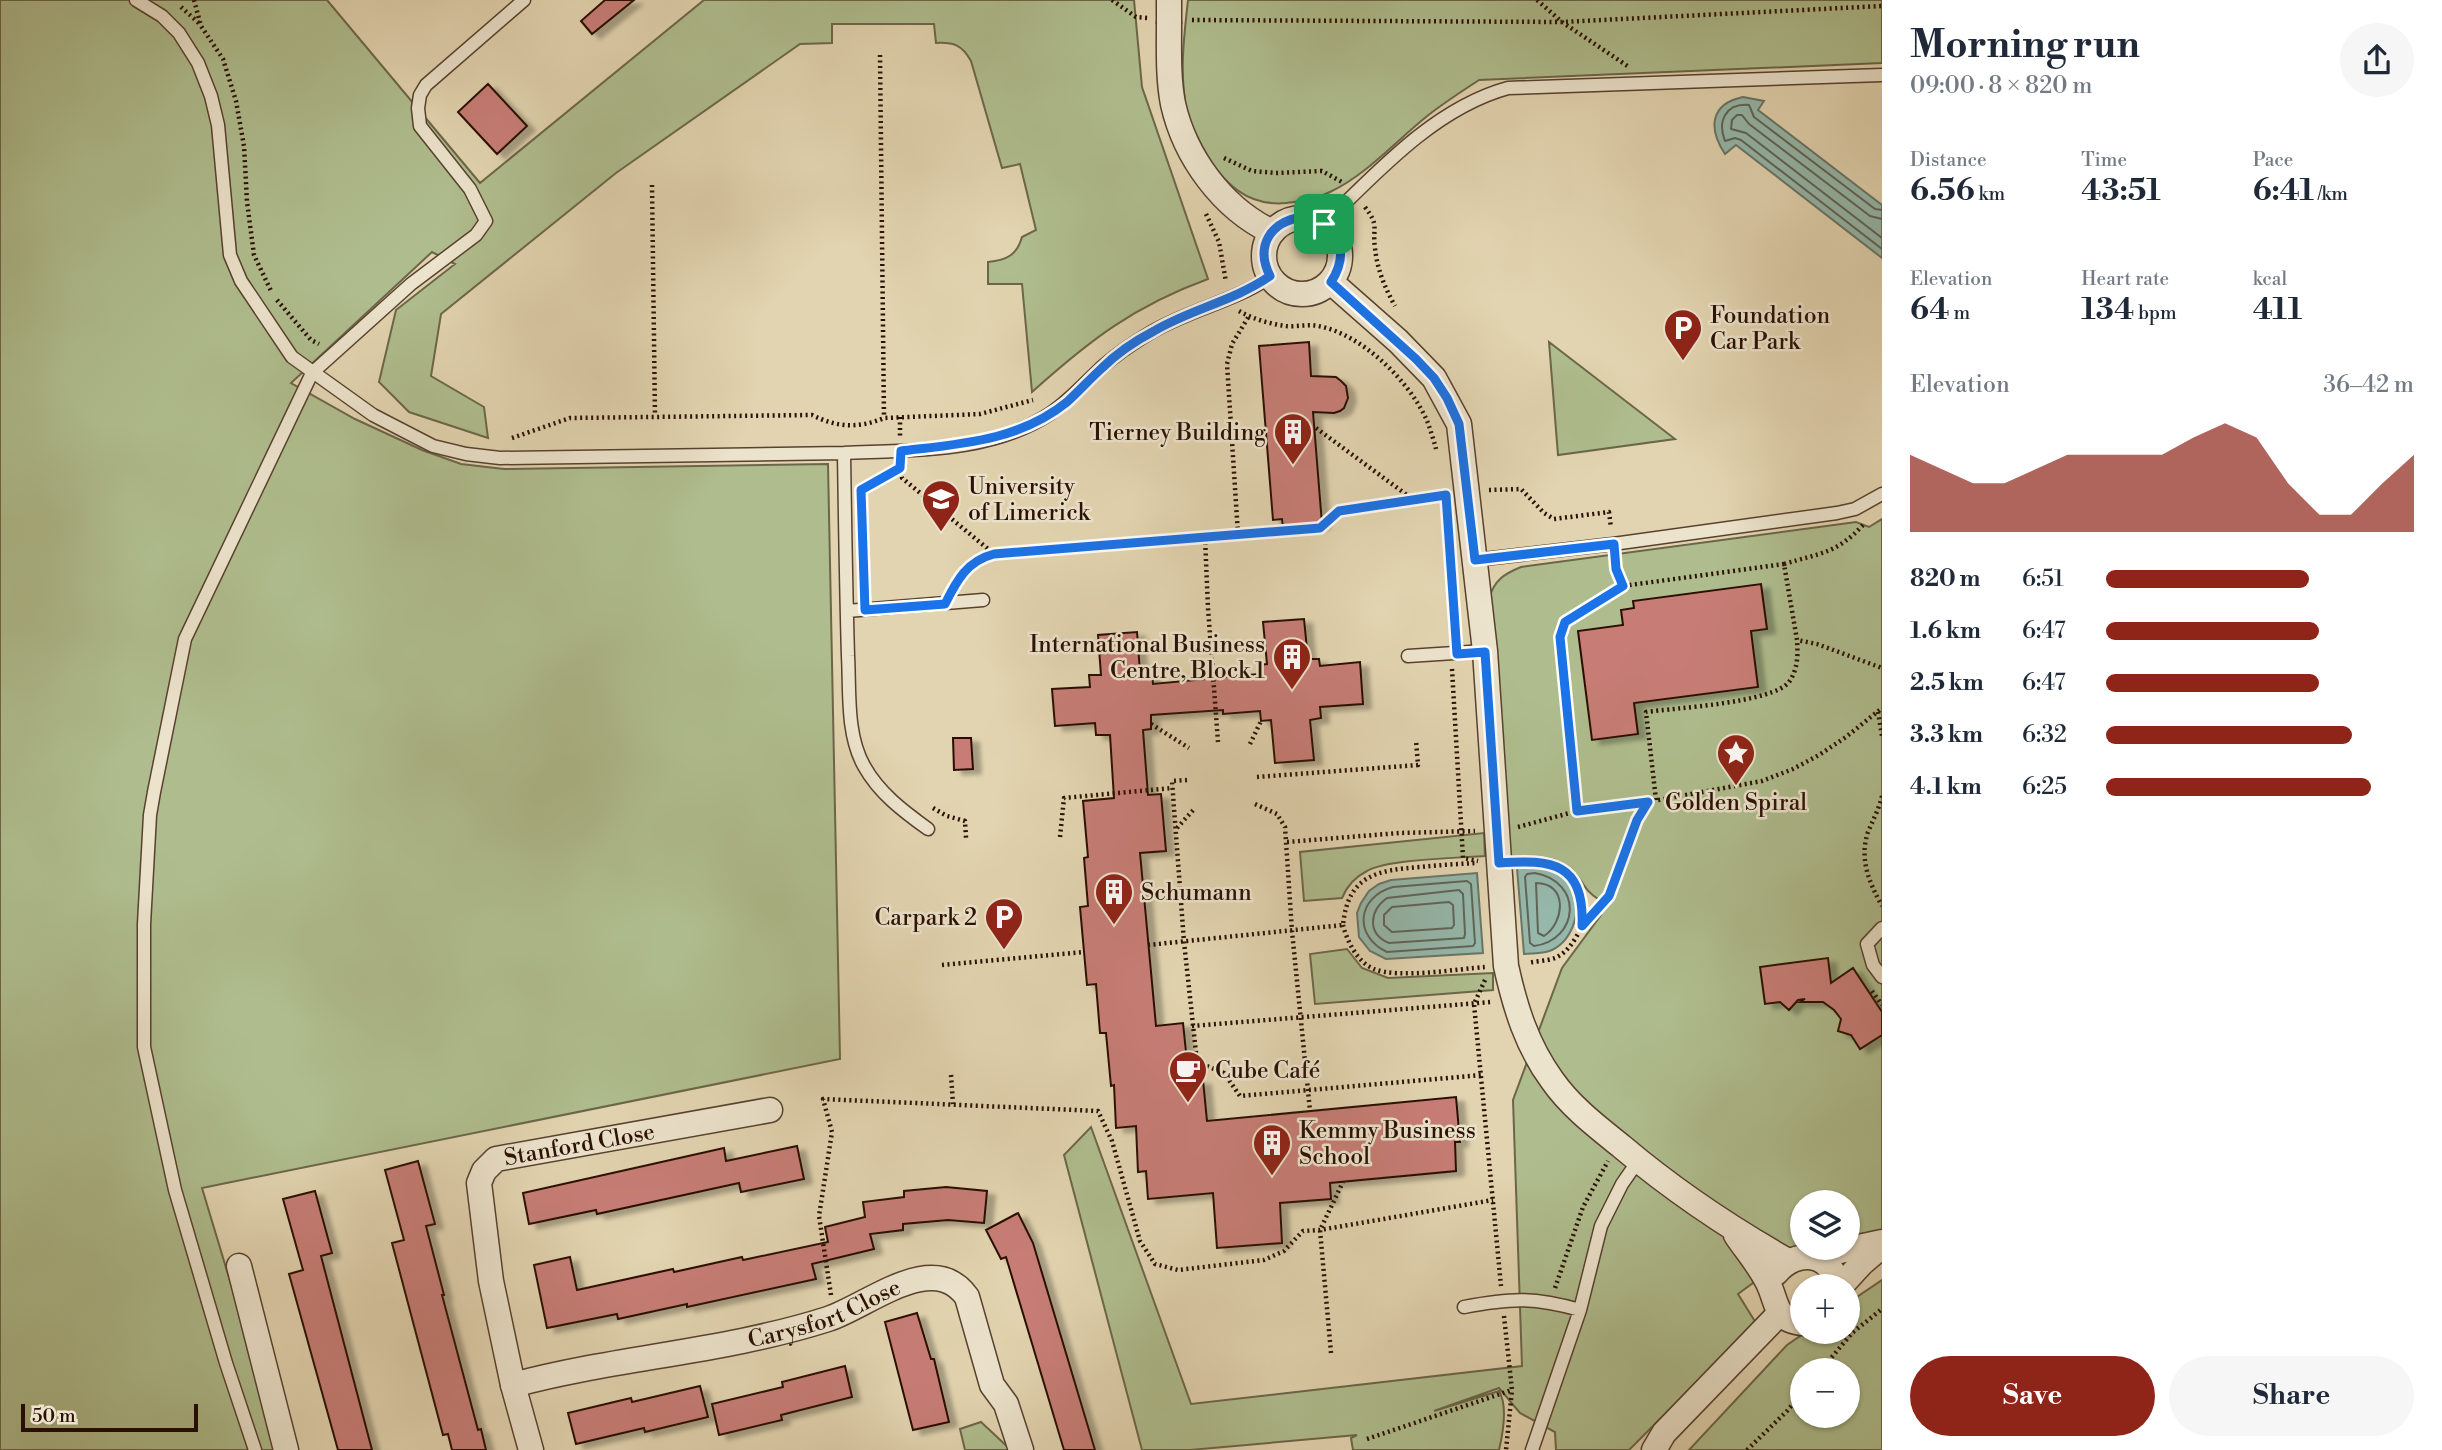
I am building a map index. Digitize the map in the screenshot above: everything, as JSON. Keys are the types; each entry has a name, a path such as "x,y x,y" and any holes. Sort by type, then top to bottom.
{"street":[{"path":"1169,12 1169,68 1173,103 1182,133 1198,165 1221,193 1248,219 1272,232"},
{"path":"1302,217 1324,224 1334,233 1341,258 1338,271 1331,282 1310,293 1299,294 1277,286 1265,266 1264,254 1272,232 1280,224 1302,217"},
{"path":"1331,282 1434,378 1459,424 1485,652 1492,862 1506,966 1514,1000 1531,1046 1551,1079 1571,1103 1638,1161 1731,1229 1790,1255"},
{"name":"Stanford Close","path":"531,1450 513,1385 491,1281 479,1183 484,1171 496,1158 770,1110"},
{"path":"1731,1229 1766,1279 1773,1303 1790,1317"},
{"path":"1860,1248 1882,1244"},
{"path":"1851,1274 1882,1244"},
{"path":"1771,1290 1777,1271 1798,1260"},
{"path":"1820,1260 1834,1274"},
{"path":"239,1266 286,1450"},
{"name":"Carysfort Close","path":"513,1385 776,1335 835,1317 897,1287 932,1277 949,1280 959,1286 967,1297 992,1385 1006,1404 1021,1450"},
{"path":"1654,1450 1664,1433 1790,1319"}],"lane":[{"path":"136,0 162,16 179,33 198,63 211,96 218,125 230,255 258,310 292,356 312,373 373,415 433,446 499,458 844,453 901,451 972,443 1030,426 1067,402 1113,358 1140,338 1172,321 1252,289 1270,276"},
{"path":"255,1450 226,1363 175,1190 144,1047 144,924 150,815 185,639 312,373 411,284 476,234 486,221 470,189 420,126 420,95 426,85 524,0"},
{"path":"1324,224 1425,132 1485,94 1508,88 1882,75"},
{"path":"844,453 851,720 856,746 863,764 880,788 899,807 928,829"},
{"path":"1475,560 1837,513 1855,509 1882,494"},
{"path":"847,611 983,600"},
{"path":"1408,656 1485,652"},
{"path":"1882,928 1867,944 1873,965 1882,977"},
{"path":"1532,1450 1580,1310 1601,1226 1622,1184 1638,1161"},
{"path":"1464,1307 1503,1300 1545,1300 1580,1310"}],"path":[{"path":"172,0 201,26 223,59 236,101 254,255 274,295 311,340 335,352"},
{"path":"194,0 201,26"},
{"path":"1112,0 1136,17"},
{"path":"1537,0 1562,22 1655,84"},
{"path":"1200,20 1562,22 1882,6"},
{"path":"880,55 884,418"},
{"path":"1223,157 1252,171 1322,172 1342,182 1376,224 1374,246 1378,268 1400,314"},
{"path":"652,185 655,416"},
{"path":"1202,205 1219,242 1225,281 1234,307 1250,316 1287,326 1314,325 1329,328 1343,332 1357,342 1409,391 1428,423 1439,456"},
{"path":"1215,285 1225,281"},
{"path":"1238,534 1227,364 1232,344 1250,316"},
{"path":"506,440 530,434 570,418 812,415 834,425 871,423 900,416 980,414 1030,402 1041,396"},
{"path":"900,416 902,478 994,554"},
{"path":"1316,428 1412,499"},
{"path":"861,503 861,490 900,468"},
{"path":"1483,483 1483,491 1521,489 1544,513 1554,519 1609,512 1616,569 1623,586"},
{"path":"1446,487 1447,508"},
{"path":"945,604 959,575 981,557 994,554 1320,528 1339,511 1446,495"},
{"path":"1577,811 1560,637 1565,622 1623,586 1784,564 1832,550 1846,543 1868,520"},
{"path":"1205,537 1219,742"},
{"path":"1656,800 1646,712 1758,698 1782,689 1790,680 1798,660 1797,640 1784,564"},
{"path":"1455,613 1457,654 1452,667 1463,858 1492,862"},
{"path":"1797,640 1817,644 1882,668"},
{"path":"1510,830 1577,811 1648,802 1762,781 1793,769 1846,737 1880,710"},
{"path":"1880,710 1882,736"},
{"path":"1250,744 1261,721"},
{"path":"1151,724 1189,748"},
{"path":"1257,777 1418,765 1416,740"},
{"path":"1187,780 1172,781 1196,1062 1224,1073 1240,1096 1482,1075"},
{"path":"1060,836 1064,798 1173,788"},
{"path":"1882,796 1867,835 1864,862 1870,884 1882,905"},
{"path":"1523,963 1554,958 1566,951 1582,926 1609,896 1637,820 1648,802"},
{"path":"926,804 947,816 965,821 966,838"},
{"path":"1255,804 1277,814 1285,827 1292,931 1310,1111"},
{"path":"1176,829 1195,808"},
{"path":"1287,842 1399,833 1485,831"},
{"path":"1506,1450 1512,1390 1475,1004 1492,966 1413,973 1373,969 1362,960 1346,937 1343,925 1344,910 1351,893 1376,872 1528,861 1547,863 1567,873 1582,899 1582,926"},
{"path":"1148,945 1343,925"},
{"path":"942,965 1084,952"},
{"path":"1192,1026 1514,1000"},
{"path":"951,1074 953,1104"},
{"path":"835,1317 819,1216 832,1132 822,1099 1098,1111 1112,1141 1140,1241 1155,1264 1178,1270 1264,1261 1284,1251 1303,1231 1493,1200"},
{"path":"1552,1291 1556,1287 1583,1207 1602,1169 1619,1145"},
{"path":"1331,1353 1320,1230 1343,1182"},
{"path":"1831,1358 1852,1333 1882,1309"},
{"path":"1367,1439 1512,1390"},
{"path":"1747,1450 1790,1407"}],"green space":[{"path":"0,0 327,0 480,183 704,0 1134,0 1142,87 1208,279 1157,301 1114,326 1032,392 1022,284 988,284 988,262 1010,256 1022,237 1036,230 1020,164 1002,168 971,61 957,46 936,43 934,24 832,24 832,43 800,44 616,173 441,314 431,376 484,407 488,438 409,412 379,382 396,310 455,264 432,252 291,383 355,419 422,450 461,464 504,469 828,464 840,1059 202,1188 281,1450 0,1450"},
{"path":"1188,0 1882,0 1882,63 1479,80 1432,112 1343,185 1316,197 1294,202 1263,202 1250,198 1228,182 1210,159 1191,125 1183,69"},
{"path":"1549,342 1675,439 1558,455"},
{"path":"1882,519 1882,1235 1860,1239 1860,1190 1790,1190 1790,1256 1738,1294 1756,1323 1629,1450 1556,1450 1555,1432 1520,1413 1499,1388 1434,1411 1499,1391 1504,1412 1499,1450 1353,1450 1351,1438 1357,1435 1190,1450 1142,1450 1064,1155 1091,1127 1191,1404 1522,1366 1513,1100 1562,968 1601,915 1598,899 1588,891 1571,868 1546,858 1510,857 1489,599 1497,582 1521,567 1856,522 1869,527"},
{"path":"1484,833 1485,856 1441,858 1377,867 1355,879 1342,898 1304,901 1300,852"},
{"path":"1347,949 1362,968 1388,978 1493,973 1493,990 1315,1004 1310,954"},
{"path":"1882,1280 1882,1450 1689,1450 1787,1345 1860,1344 1860,1295"},
{"path":"981,1422 1011,1450 965,1450 960,1429"}],"water":[{"path":"1743,97 1764,101 1758,110 1882,205 1882,258 1736,145 1725,154 1716,135 1715,118 1724,105"},
{"path":"1536,866 1557,873 1570,882 1576,895 1576,914 1571,931 1559,945 1546,952 1524,954 1517,868"},
{"path":"1477,873 1483,953 1386,959 1370,951 1359,937 1357,913 1369,891 1379,884 1391,880"}],"building":[{"path":"605,0 634,0 592,34 581,21"},
{"path":"488,84 527,126 497,154 458,112"},
{"name":"Tierney Building","path":"1309,342 1311,376 1336,377 1346,386 1348,398 1340,411 1313,412 1322,524 1283,528 1282,519 1273,520 1259,346"},
{"path":"1761,584 1767,629 1751,631 1758,687 1634,703 1638,734 1592,740 1578,631 1623,625 1621,610 1634,608 1633,601"},
{"path":"1304,619 1308,659 1319,659 1320,666 1360,662 1363,704 1320,707 1321,718 1310,720 1314,760 1275,763 1271,720 1261,721 1260,711 1223,714 1223,710 1151,715 1151,729 1143,730 1148,795 1161,794 1166,851 1140,853 1156,1026 1183,1023 1189,1081 1203,1080 1207,1121 1456,1097 1460,1142 1455,1142 1456,1171 1330,1183 1331,1199 1280,1203 1282,1243 1217,1248 1213,1193 1148,1199 1146,1171 1138,1172 1136,1126 1116,1128 1114,1085 1111,1086 1106,1033 1100,1033 1096,984 1087,985 1080,907 1088,906 1084,858 1088,857 1083,801 1114,798 1110,735 1096,735 1095,723 1055,726 1052,689 1090,687 1089,675 1101,675 1098,635 1137,632 1140,672 1152,671 1153,684 1259,674 1258,665 1267,664 1263,622"},
{"path":"953,738 971,738 973,769 954,770"},
{"path":"1828,958 1831,983 1853,968 1882,1012 1882,1035 1860,1049 1851,1035 1838,1031 1841,1019 1823,1002 1798,1000 1789,1010 1780,1002 1765,1004 1760,967"},
{"path":"797,1146 804,1179 741,1192 739,1183 597,1214 596,1210 529,1224 523,1193 724,1148 726,1161"},
{"path":"418,1161 435,1224 426,1226 442,1295 478,1430 481,1429 486,1450 452,1450 448,1434 443,1435 392,1243 404,1240 385,1170"},
{"path":"946,1187 987,1191 984,1223 948,1220 903,1224 903,1230 870,1234 874,1249 812,1264 816,1279 687,1307 687,1304 618,1319 617,1314 547,1328 534,1265 570,1257 577,1290 673,1269 674,1272 742,1257 743,1260 828,1242 825,1227 865,1217 863,1202 904,1197 904,1191"},
{"path":"315,1191 332,1253 321,1256 372,1450 338,1450 289,1274 303,1270 283,1199"},
{"path":"1018,1213 1033,1243 1095,1450 1064,1450 1006,1257 1001,1259 986,1230"},
{"path":"917,1313 931,1359 934,1359 949,1422 913,1430 885,1322"},
{"path":"845,1366 852,1397 781,1415 782,1420 719,1435 712,1404 783,1387 782,1382"},
{"path":"700,1386 708,1417 576,1444 568,1413"}],"place":[{"name":"Foundation Car Park","path":"1683,362"},
{"name":"Tierney Building","path":"1293,466"},
{"name":"University of Limerick","path":"941,533"},
{"name":"International Business Centre, Block 1","path":"1292,691"},
{"name":"Golden Spiral","path":"1736,787"},
{"name":"Schumann","path":"1114,926"},
{"name":"Carpark 2","path":"1004,951"},
{"name":"Cube Café","path":"1188,1104"},
{"name":"Kemmy Business School","path":"1272,1177"}],"route":[{"path":"1302,217 1324,224 1334,233 1341,258 1338,271 1331,282 1398,341 1434,378 1459,424 1475,560 1614,544 1616,569 1623,586 1565,622 1560,637 1577,811 1648,802 1625,848 1609,896 1582,926 1582,899 1567,873 1547,863 1499,863 1485,652 1457,654 1446,495 1339,511 1320,528 994,554 981,557 959,575 945,604 865,610 861,490 900,468 901,451 972,443 1030,426 1067,402 1100,369 1140,338 1172,321 1252,289 1270,276 1265,266 1266,242 1280,224 1302,217"}]}
